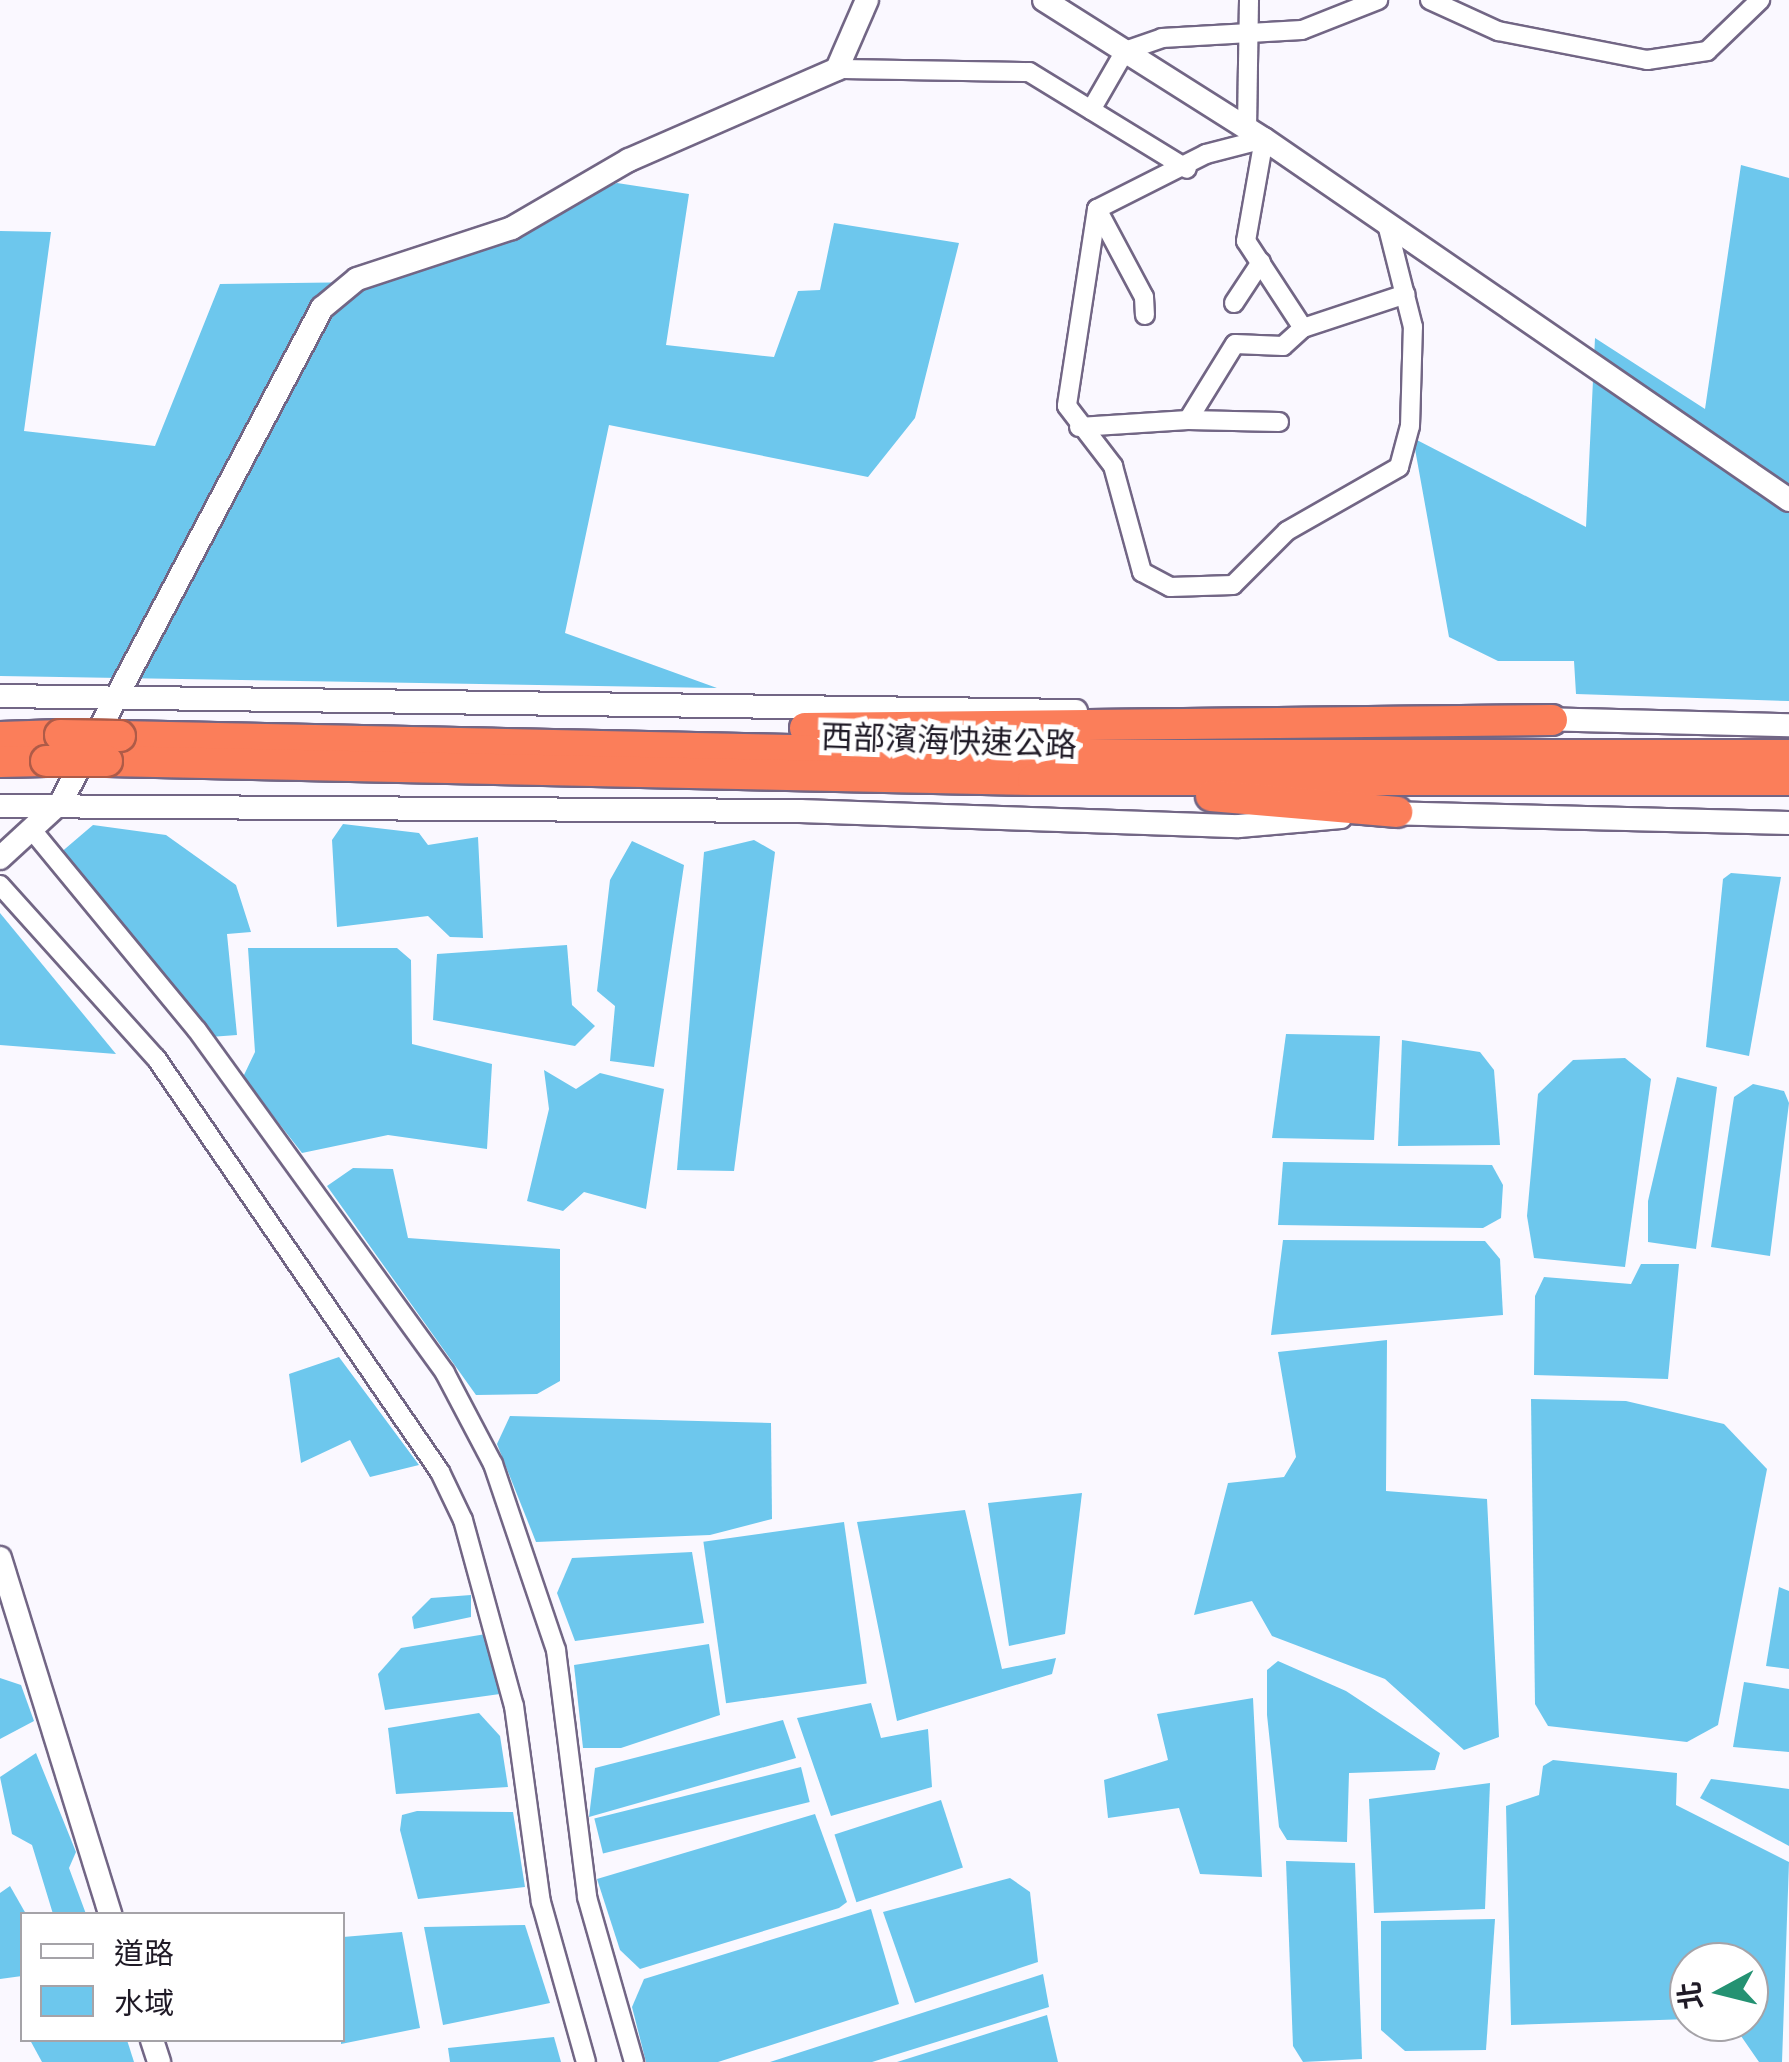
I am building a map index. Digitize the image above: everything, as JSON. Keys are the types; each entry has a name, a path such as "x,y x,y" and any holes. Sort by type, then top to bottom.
{"highway":[{"path":"445,753 1552,720"},
{"path":"0,737 53,748"},
{"path":"0,762 53,748"},
{"name":"西部濱海快速公路","path":"53,748 445,753 1789,755"},
{"path":"445,753 712,786 1210,796 1396,812"},
{"name":"西部濱海快速公路","path":"445,753 1033,780 1789,780"}],"street":[{"path":"838,69 867,0"},
{"path":"1044,0 1256,134 1789,500"},
{"path":"1249,0 1256,134 1246,241 1303,328"},
{"path":"1090,110 1125,51 1162,38 1252,36 1302,30 1378,0"},
{"path":"1430,0 1498,31 1647,60 1707,51 1760,0"},
{"path":"0,858 61,802 113,695 322,308 357,279 512,228 628,160 838,69 1028,72 1188,170"},
{"path":"1097,209 1188,170 1206,154 1256,134"},
{"path":"1097,209 1065,375 1079,427 1113,466 1142,572 1170,587 1233,585 1287,531 1399,466 1410,426 1406,294 1388,228"},
{"path":"1097,209 1144,297 1145,316"},
{"path":"1234,304 1261,262"},
{"path":"1188,420 1225,350 1284,346 1303,328 1406,294"},
{"path":"1079,427 1188,420 1279,422"},
{"path":"0,696 1374,709 1552,720 1789,725"},
{"path":"4,806 61,802 1239,826 1396,812 1789,822"},
{"path":"30,833 208,1046 445,1372 493,1464 556,1650 587,1897 634,2062"},
{"path":"0,885 156,1058 440,1472 463,1520 514,1706 541,1902 586,2062"},
{"path":"0,1558 109,1912"}],"water":[{"path":"1741,165 1789,178 1789,701 1576,694 1574,661 1498,661 1449,637 1413,438 1586,527 1595,338 1705,409"},
{"path":"617,183 689,194 666,345 774,357 798,291 820,290 834,223 959,243 915,418 868,477 609,425 565,633 717,688 0,676 0,231 51,232 24,431 155,446 220,284 369,282"},
{"path":"343,824 419,833 428,845 478,837 483,938 450,937 428,916 337,927 332,840"},
{"path":"93,825 166,835 236,885 251,932 227,934 237,1035 210,1037 59,854"},
{"path":"754,840 775,852 734,1171 677,1170 704,852"},
{"path":"632,841 684,865 654,1067 610,1061 615,1006 597,991 610,880"},
{"path":"1731,873 1781,877 1749,1056 1706,1047 1723,879"},
{"path":"0,913 116,1054 0,1045"},
{"path":"567,945 572,1005 595,1026 575,1046 433,1020 437,954"},
{"path":"248,948 397,948 411,960 412,1044 492,1064 487,1149 388,1135 302,1153 243,1077 255,1052"},
{"path":"1286,1034 1380,1036 1374,1140 1272,1138"},
{"path":"1402,1040 1480,1052 1494,1070 1500,1145 1398,1146"},
{"path":"1625,1058 1651,1079 1625,1267 1534,1258 1527,1216 1538,1094 1573,1060"},
{"path":"544,1070 576,1089 600,1073 664,1089 646,1209 584,1192 563,1211 527,1201 549,1109"},
{"path":"1677,1077 1717,1087 1696,1249 1648,1242 1648,1201"},
{"path":"1753,1084 1784,1091 1789,1103 1770,1256 1711,1247 1734,1097"},
{"path":"1283,1162 1492,1165 1503,1185 1501,1218 1483,1228 1278,1225"},
{"path":"353,1168 393,1169 408,1238 560,1249 560,1381 537,1394 476,1395 327,1186"},
{"path":"1283,1240 1485,1241 1500,1259 1503,1315 1271,1335"},
{"path":"1641,1264 1679,1264 1668,1379 1534,1375 1535,1296 1544,1277 1631,1284"},
{"path":"1387,1340 1386,1491 1487,1499 1499,1737 1464,1750 1385,1679 1272,1636 1252,1601 1194,1615 1228,1483 1284,1477 1296,1457 1278,1352"},
{"path":"339,1357 419,1465 370,1477 350,1440 301,1463 289,1374"},
{"path":"1531,1399 1626,1401 1724,1424 1767,1469 1718,1725 1687,1742 1548,1726 1535,1704"},
{"path":"510,1416 771,1423 772,1519 710,1535 536,1542 497,1444"},
{"path":"1082,1493 1065,1634 1009,1646 988,1503"},
{"path":"965,1510 1002,1669 1056,1658 1052,1674 897,1721 857,1522"},
{"path":"844,1522 867,1683 726,1703 703,1542"},
{"path":"692,1552 704,1623 575,1641 557,1593 572,1558"},
{"path":"1779,1587 1789,1591 1789,1669 1766,1666"},
{"path":"471,1595 471,1617 414,1629 412,1617 431,1598"},
{"path":"486,1634 500,1694 385,1710 378,1674 401,1648"},
{"path":"709,1644 720,1715 621,1748 583,1748 574,1665"},
{"path":"1278,1661 1346,1691 1440,1753 1435,1770 1349,1773 1347,1842 1287,1840 1279,1827 1267,1715 1267,1670"},
{"path":"0,1678 21,1685 34,1721 0,1739"},
{"path":"1744,1682 1789,1689 1789,1752 1733,1747"},
{"path":"1253,1698 1262,1877 1200,1874 1179,1808 1108,1818 1104,1780 1168,1760 1157,1714"},
{"path":"871,1703 881,1738 928,1729 932,1787 831,1816 797,1718"},
{"path":"479,1713 500,1736 508,1787 396,1794 388,1728"},
{"path":"783,1720 796,1758 589,1817 595,1768"},
{"path":"36,1753 76,1852 69,1868 85,1912 52,1912 32,1845 12,1834 0,1777"},
{"path":"1553,1760 1677,1773 1676,1805 1789,1862 1782,2062 1759,2062 1745,2042 1769,2042 1769,1942 1669,1942 1669,2020 1511,2025 1506,1806 1539,1795 1543,1766"},
{"path":"801,1767 810,1802 603,1853 594,1819"},
{"path":"1711,1779 1789,1789 1789,1846 1700,1798"},
{"path":"1490,1783 1485,1909 1374,1913 1369,1799"},
{"path":"941,1800 963,1868 856,1902 834,1835"},
{"path":"417,1811 513,1812 525,1887 418,1899 400,1830 402,1815"},
{"path":"815,1814 847,1902 839,1908 640,1969 620,1950 597,1879"},
{"path":"1286,1861 1355,1863 1362,2059 1303,2062 1293,2046"},
{"path":"1010,1878 1030,1892 1038,1962 915,2003 883,1912"},
{"path":"10,1886 25,1912 20,1912 20,1976 0,1979 0,1893"},
{"path":"871,1909 899,2004 718,2062 646,2062 632,2007 644,1979"},
{"path":"1495,1919 1486,2050 1405,2051 1381,2030 1381,1921"},
{"path":"525,1925 550,2003 443,2025 424,1927"},
{"path":"402,1932 420,2028 341,2044 345,2042 345,1937"},
{"path":"1043,1974 1049,2007 872,2062 770,2062"},
{"path":"1047,2015 1058,2062 897,2062"},
{"path":"554,2037 561,2062 450,2062 448,2048"},
{"path":"31,2042 128,2042 134,2062 42,2062"}]}
